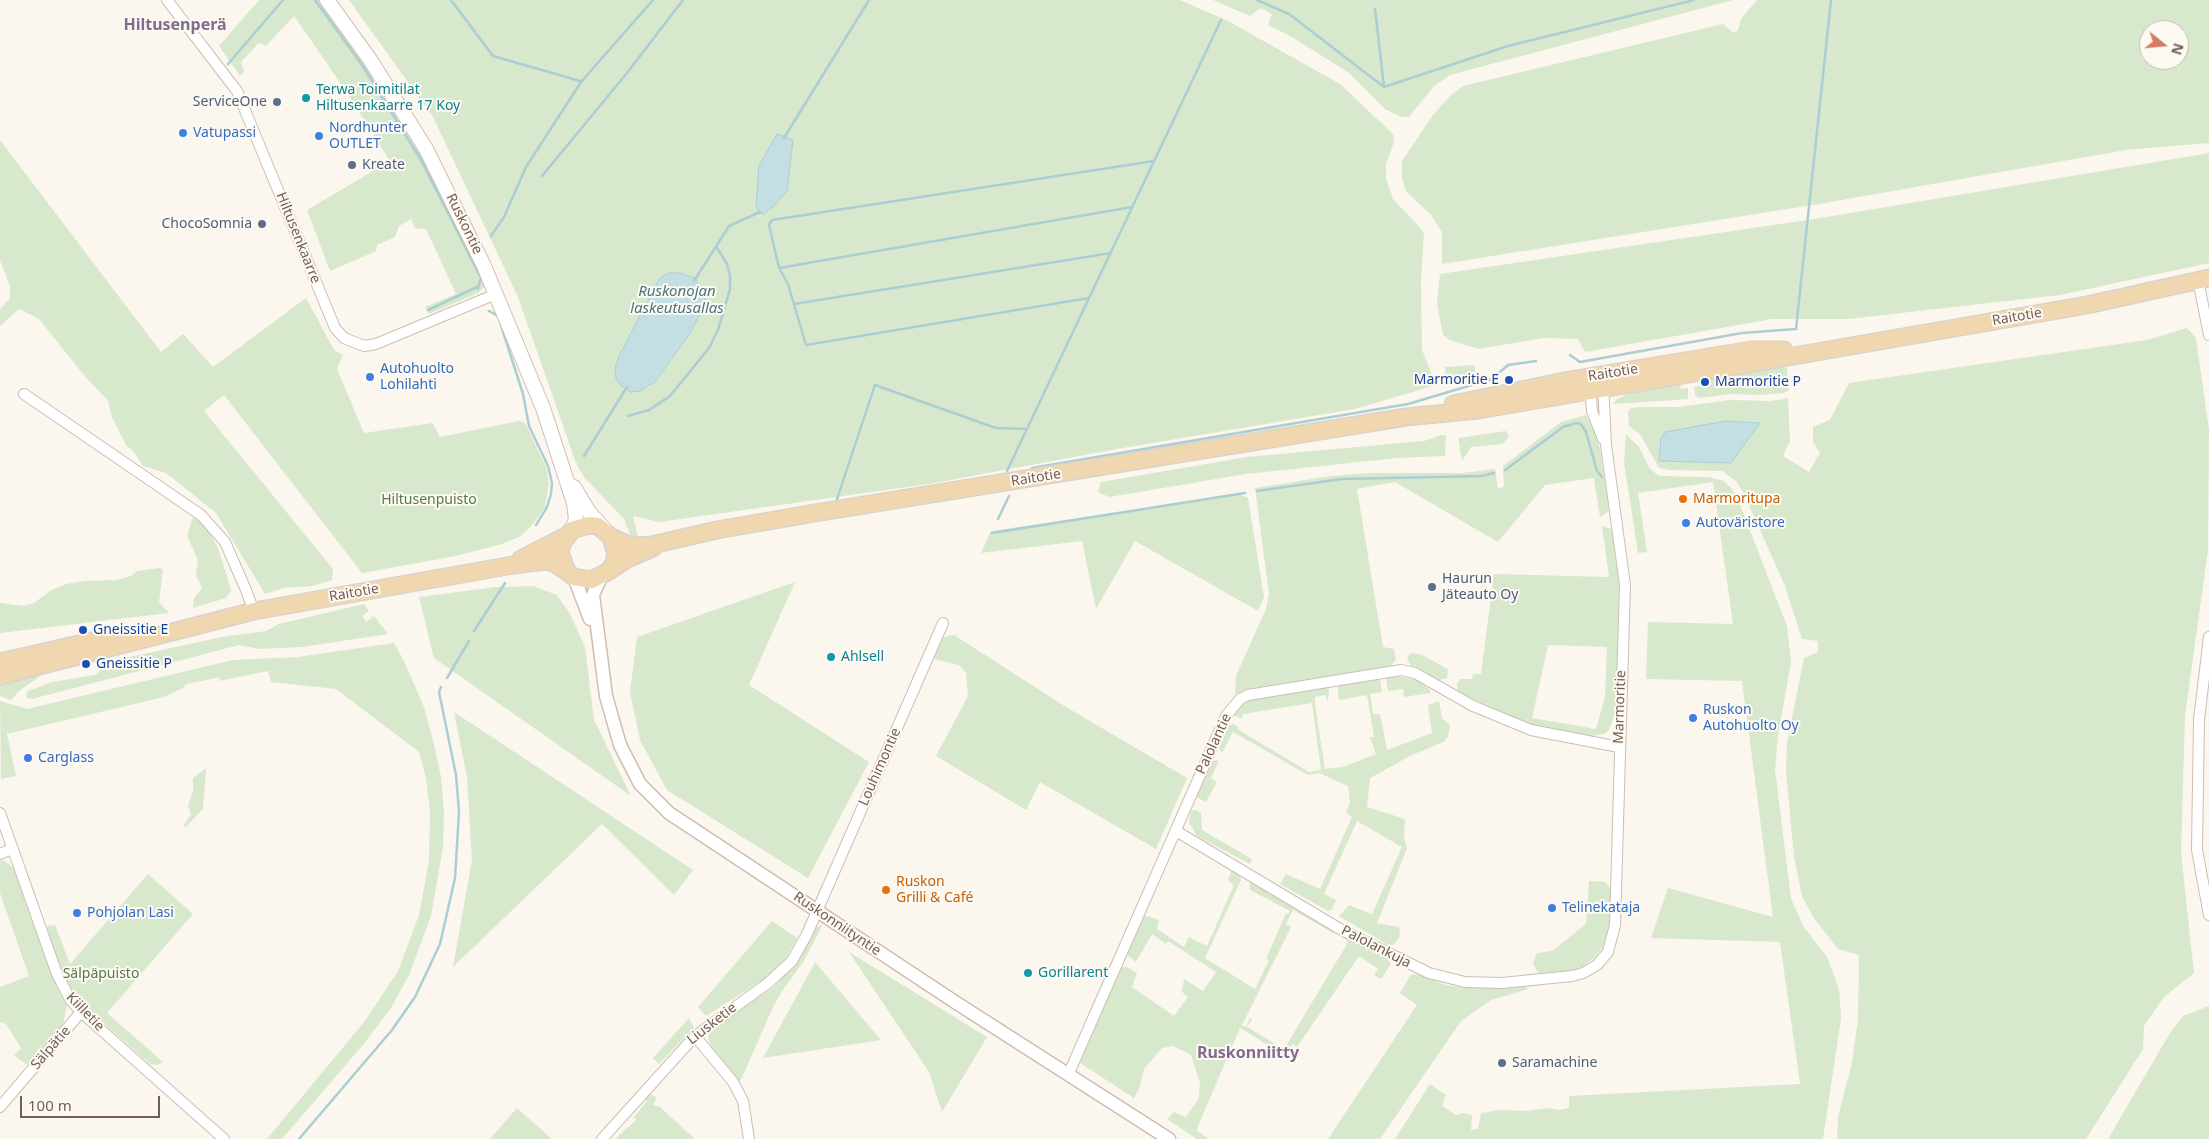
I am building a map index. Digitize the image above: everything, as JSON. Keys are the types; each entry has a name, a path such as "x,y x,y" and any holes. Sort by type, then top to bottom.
{"main road":[{"name":"Ruskontie","path":"327,0 371,61 426,149 496,294 543,408 574,503 576,519 569,533"},
{"name":"Raitotie","path":"608,534 631,546 666,542 717,530 815,513 1406,418 1479,397 1596,382 1751,350 1823,349 2087,305 2204,279"},
{"name":"Ruskontie","path":"562,467 589,512 608,534"},
{"path":"589,525 608,534 616,554 605,574 583,580 570,574 560,553 569,533 589,525"},
{"name":"Raitotie","path":"501,568 569,533"},
{"name":"Raitotie","path":"605,574 627,559 666,542"},
{"name":"Raitotie","path":"0,676 208,621 254,611 545,561 560,565 570,574"},
{"name":"Raitotie","path":"0,662 124,633 208,621"}],"street":[{"name":"Hiltusenkaarre","path":"167,0 237,91 335,328 344,338 364,346 376,344 496,294"},
{"path":"2204,279 2209,335"},
{"name":"Marmoritie","path":"1596,382 1592,411 1606,445 1625,585 1615,925 1608,952 1597,965"},
{"path":"24,394 201,515 225,542 254,611"},
{"name":"Ruskonniityntie","path":"570,574 598,638"},
{"name":"Ruskonniityntie","path":"605,574 594,595 606,696 620,745 640,784 670,813 955,1002 1069,1073 1169,1139"},
{"name":"Louhimontie","path":"817,910 943,623"},
{"path":"2209,637 2199,719 2197,850 2209,915"},
{"name":"Palolantie","path":"1069,1073 1226,716 1235,703 1248,695 1401,670 1415,673 1473,706 1531,730 1619,747"},
{"name":"Kiilletie","path":"0,814 56,974 70,998 82,1012 224,1139"},
{"name":"Palolankuja","path":"1176,831 1340,929 1429,973 1465,982 1502,983 1572,976 1583,973 1597,965"},
{"path":"0,854 12,849"},
{"name":"Liusketie","path":"602,1139 695,1036 781,973 795,954 817,910"},
{"name":"Sälpätie","path":"0,1107 82,1012"},
{"path":"695,1036 733,1082 743,1101 748,1139"}],"green space":[{"path":"259,0 320,0 366,63 424,157 485,281 484,287 478,293 429,314 425,307 456,294 426,229 415,228 411,219 399,226 395,237 377,245 376,251 330,271 307,210 390,161 346,91 294,16 266,46 259,43 241,62 244,71 240,76 219,46"},
{"path":"349,0 1180,0 1228,21 1340,84 1393,134 1394,142 1386,164 1386,179 1393,199 1424,232 1421,282 1422,350 1436,385 1355,409 1117,449 929,484 659,522 633,516 639,541 633,542 624,519 584,477 576,463 518,297 433,117","holes":["669,273 680,273 695,278 705,295 705,305 690,333 655,382 648,388 626,389 616,378 619,356 639,318"]},
{"path":"1213,0 1733,0 1450,75 1434,86 1409,117 1401,117 1385,109 1349,73 1292,37 1268,25 1272,14 1261,8 1250,16"},
{"path":"1757,0 2209,0 2209,143 2126,150 1819,204 1442,264 1442,232 1431,215 1406,191 1402,177 1402,161 1433,115 1451,95 1463,86 1723,24 1734,33 1738,30 1741,19"},
{"name":"Hiltusenpuisto","path":"0,140 161,352 183,334 213,367 306,298 334,350 343,355 337,369 364,433 433,423 440,437 519,421 525,423 546,467 549,483 545,507 533,524 521,536 502,544 456,556 362,573 224,395 204,411 333,569 332,580 313,586 284,588 265,594 216,513 166,473 143,466 134,452 126,445 112,417 108,401 83,374 39,319 19,309 0,326 0,309 10,298 10,286 0,260"},
{"path":"2209,153 2209,263 2060,295 1848,319 1772,319 1585,352 1578,339 1544,338 1478,349 1450,340 1443,335 1437,303 1440,274 1821,218"},
{"path":"2187,328 2196,338 2209,430 2208,550 2185,716 2181,853 2194,973 2164,997 2144,1026 2143,1049 2086,1139 1837,1139 1838,1117 1852,1063 1858,1019 1859,955 1838,949 1813,917 1802,896 1794,857 1786,770 1787,743 1804,658 1818,652 1818,641 1802,639 1785,586 1744,494 1736,481 1722,471 1669,470 1659,468 1640,434 1629,426 1628,411 1631,408 1641,407 1678,407 1730,400 1771,401 1788,398 1790,441 1783,456 1809,472 1820,453 1813,442 1813,427 1830,420 1849,383 2147,340"},
{"path":"1475,365 1475,373 1446,378 1445,367"},
{"path":"1783,365 1787,369 1789,390 1784,393 1731,394 1699,398 1695,395 1694,387 1711,385 1711,379 1724,374"},
{"path":"1665,384 1680,384 1681,389 1688,388 1688,399 1613,404 1617,399 1638,389"},
{"path":"1586,415 1600,449 1609,511 1600,517 1594,478 1545,485 1498,542 1395,482 1357,489 1383,647 1394,649 1396,660 1390,666 1235,693 1236,676 1266,609 1269,594 1255,488 1331,476 1369,473 1463,473 1495,469 1498,489 1504,486 1503,466 1561,422"},
{"path":"1506,431 1509,436 1503,444 1471,447 1462,461 1458,438"},
{"path":"1626,434 1639,447 1650,469 1659,476 1709,477 1724,481 1731,488 1737,497 1787,626 1791,662 1778,736 1775,769 1791,898 1803,926 1827,957 1839,989 1841,1018 1823,1139 1395,1139 1430,1084 1446,1095 1442,1106 1456,1115 1463,1113 1472,1115 1471,1130 1478,1129 1481,1113 1501,1110 1527,1111 1548,1108 1559,1110 1569,1108 1569,1096 1800,1084 1780,942 1651,938 1668,888 1773,917 1742,681 1646,679 1648,622 1733,624 1713,482 1638,493 1647,552 1638,553 1624,462"},
{"path":"1446,435 1445,456 1397,458 1246,474 1109,497 1098,492 1101,482 1247,457 1424,441"},
{"path":"1239,494 1248,498 1264,597 1258,611 1135,541 1096,609 1082,541 981,553 991,531"},
{"path":"193,517 206,527 218,548 231,589 226,598 193,608 194,598 202,588 196,575 198,560 187,536"},
{"path":"1602,526 1612,529 1619,584 1616,711 1609,730 1604,734 1591,736 1524,722 1458,692 1457,683 1461,679 1472,679 1473,674 1481,674 1494,574 1609,577","holes":["1548,645 1607,647 1605,697 1596,729 1532,718"]},
{"path":"160,568 163,570 159,602 169,613 0,633 0,603 24,606 34,603 50,591 66,584 116,580 131,576 137,571"},
{"path":"795,582 749,685 869,762 808,878 667,790 640,740 630,692 637,637"},
{"path":"533,586 557,595 570,614 585,647 594,720 631,796 434,658 419,597 496,587"},
{"path":"364,604 369,611 362,616 366,622 374,616 388,634 302,647 260,649 239,645 32,699 27,698 26,695 28,691 52,682 95,675 111,661 222,637 266,631 279,624"},
{"path":"954,635 1066,707 1187,778 1156,849 1040,782 1026,810 936,756 968,696 966,673 959,665 934,659 943,637"},
{"path":"394,643 424,707 441,777 444,811 443,847 431,916 409,975 391,1008 362,1046 282,1139 267,1139 365,1021 398,971 419,915 429,861 430,812 426,778 419,752 336,689 271,682 268,671 219,681 221,677 186,684 183,688 164,697 7,734 16,776 1,779 0,701 27,709 233,660 298,657"},
{"path":"1411,653 1420,654 1448,669 1447,678 1439,680 1411,666 1407,658"},
{"path":"46,672 19,691 11,700 0,696 0,680"},
{"path":"1398,676 1417,680 1430,690 1430,693 1404,697 1403,689 1388,691 1386,677"},
{"path":"1380,678 1382,692 1370,694 1373,714 1380,714 1387,750 1432,733 1428,705 1439,701 1442,718 1450,725 1448,737 1443,742 1410,756 1370,778 1367,807 1405,819 1404,837 1407,848 1377,923 1398,927 1400,930 1399,938 1393,945 1388,945 1339,916 1349,905 1372,914 1402,847 1357,821 1324,894 1336,900 1331,910 1328,911 1280,884 1286,874 1320,889 1352,817 1346,813 1350,802 1348,786 1319,773 1308,775 1233,732 1222,753 1219,748 1229,725 1233,724 1238,727 1237,729 1309,772 1321,770 1312,703 1243,714 1241,719 1233,715 1244,703 1255,698 1326,687 1329,690 1328,701 1325,695 1315,697 1325,769 1343,767 1376,754 1370,737 1374,737 1367,695 1339,700 1338,688 1340,685"},
{"path":"454,712 693,870 674,895 602,824 453,967 472,860 467,777"},
{"path":"1213,761 1219,761 1211,778 1217,782 1206,802 1196,797"},
{"path":"206,768 203,809 185,828 184,825 191,814 188,805 193,792 193,778"},
{"path":"1195,810 1201,813 1202,830 1252,859 1250,864 1197,836 1189,822 1191,811"},
{"path":"0,860 5,861 13,868 57,988 67,1006 63,1024 27,1065 14,1055 21,1048 6,1024 0,1022 0,987 29,976 0,893"},
{"path":"1232,870 1239,872 1241,880 1205,958 1255,989 1269,960 1266,959 1286,913 1288,914 1290,911 1250,890 1249,885 1251,881 1334,926 1333,933 1293,910 1286,924 1291,927 1242,1025 1246,1027 1250,1018 1252,1019 1247,1027 1284,1049 1347,944 1348,941 1342,937 1345,934 1384,956 1391,964 1381,979 1374,975 1378,969 1359,956 1297,1047 1293,1044 1284,1055 1240,1028 1198,1126 1197,1131 1209,1139 1197,1139 1167,1119 1174,1112 1186,1117 1199,1098 1200,1083 1191,1055 1173,1046 1162,1048 1144,1069 1139,1089 1134,1098 1080,1063 1121,967 1127,967 1137,973 1132,987 1174,1016 1188,997 1182,992 1184,979 1203,991 1216,972 1168,941 1166,944 1152,934 1136,962 1127,955 1144,915 1159,920 1157,929 1184,947 1189,937 1207,946 1234,885 1228,880"},
{"name":"Sälpäpuisto","path":"148,874 193,914 107,1013 163,1062 157,1065 150,1064 79,1001 62,973 47,930 48,926 55,925 70,964"},
{"path":"1589,881 1605,882 1611,889 1609,932 1602,948 1594,958 1581,967 1569,971 1538,973 1533,963 1537,953 1552,951 1586,924"},
{"path":"772,921 797,938 786,958 764,979 706,1016 698,1007"},
{"path":"823,924 804,961 773,1007 740,1082 711,1046 708,1038 710,1030 774,987 798,960 815,928"},
{"path":"849,952 987,1037 942,1112 929,1072"},
{"path":"815,962 881,1040 763,1058"},
{"path":"1417,974 1446,985 1465,988 1524,986 1529,989 1491,1000 1461,1021 1380,1139 1328,1139 1417,1005 1400,993 1411,975"},
{"path":"2209,1006 2209,1139 2108,1139 2170,1033 2183,1016"},
{"path":"689,1018 694,1028 659,1064 653,1058"},
{"path":"650,1094 657,1098 653,1105 660,1107 695,1139 615,1139 636,1120 634,1117 646,1102 646,1096"},
{"path":"517,1108 552,1139 490,1139"}],"water":[{"path":"777,134 793,140 787,191 764,214 759,213 756,205 759,166"},
{"name":"Ruskonojan laskeutusallas","path":"669,273 680,273 695,278 705,295 705,305 690,333 655,382 640,391 631,392 620,385 616,378 615,369 619,356 659,279"},
{"path":"1726,421 1760,423 1731,463 1659,461 1661,438 1665,432"}],"waterway":[{"path":"228,64 283,0"},
{"path":"315,0 362,65 421,160 481,278 478,289"},
{"path":"451,0 493,56 580,81"},
{"path":"491,236 504,217 526,167 581,82 653,0"},
{"path":"542,176 627,73 683,0"},
{"path":"784,138 869,0"},
{"path":"1257,0 1289,14 1384,87 1508,46 1694,0"},
{"path":"1570,355 1580,362 1742,333 1796,329 1831,0"},
{"path":"1375,9 1384,87"},
{"path":"1007,471 1221,20"},
{"path":"1089,298 806,345 788,284 779,268 769,225 772,220 1154,161"},
{"path":"779,268 1132,207"},
{"path":"694,281 729,226 760,212"},
{"path":"628,416 649,410 670,396 709,348 718,330 730,289 730,276 727,264 716,246"},
{"path":"794,304 1111,253"},
{"path":"428,310 477,287"},
{"path":"489,311 498,316 523,394 529,426 548,466 552,483 547,507 536,525"},
{"path":"1032,468 1408,404 1492,379 1508,365 1536,361"},
{"path":"837,499 875,385 996,428 1026,429"},
{"path":"584,456 627,387"},
{"path":"1505,470 1563,427 1576,423 1581,424 1586,432 1597,471 1602,477"},
{"path":"1257,491 1342,479 1482,476 1494,473"},
{"path":"992,533 1245,493"},
{"path":"998,519 1009,496"},
{"path":"474,631 505,583"},
{"path":"447,678 469,641"},
{"path":"299,1139 392,1030 415,997 440,944 455,878 459,812 456,775 439,692 441,687"}],"place":[{"name":"Terwa Toimitilat Hiltusenkaarre 17 Koy","path":"306,98"},
{"name":"ServiceOne","path":"277,102"},
{"name":"Vatupassi","path":"183,133"},
{"name":"Nordhunter OUTLET","path":"319,136"},
{"name":"Kreate","path":"352,165"},
{"name":"ChocoSomnia","path":"262,224"},
{"name":"Autohuolto Lohilahti","path":"370,377"},
{"name":"Marmoritie E","path":"1509,380"},
{"name":"Marmoritie P","path":"1705,382"},
{"name":"Marmoritupa","path":"1683,499"},
{"name":"Autoväristore","path":"1686,523"},
{"name":"Haurun Jäteauto Oy","path":"1432,587"},
{"name":"Gneissitie E","path":"83,630"},
{"name":"Ahlsell","path":"831,657"},
{"name":"Gneissitie P","path":"86,664"},
{"name":"Ruskon Autohuolto Oy","path":"1693,718"},
{"name":"Carglass","path":"28,758"},
{"name":"Ruskon Grilli & Café","path":"886,890"},
{"name":"Telinekataja","path":"1552,908"},
{"name":"Pohjolan Lasi","path":"77,913"},
{"name":"Gorillarent","path":"1028,973"},
{"name":"Saramachine","path":"1502,1063"}],"district":[{"name":"Hiltusenperä","path":"175,25"},
{"name":"Ruskonniitty","path":"1248,1053"}]}
